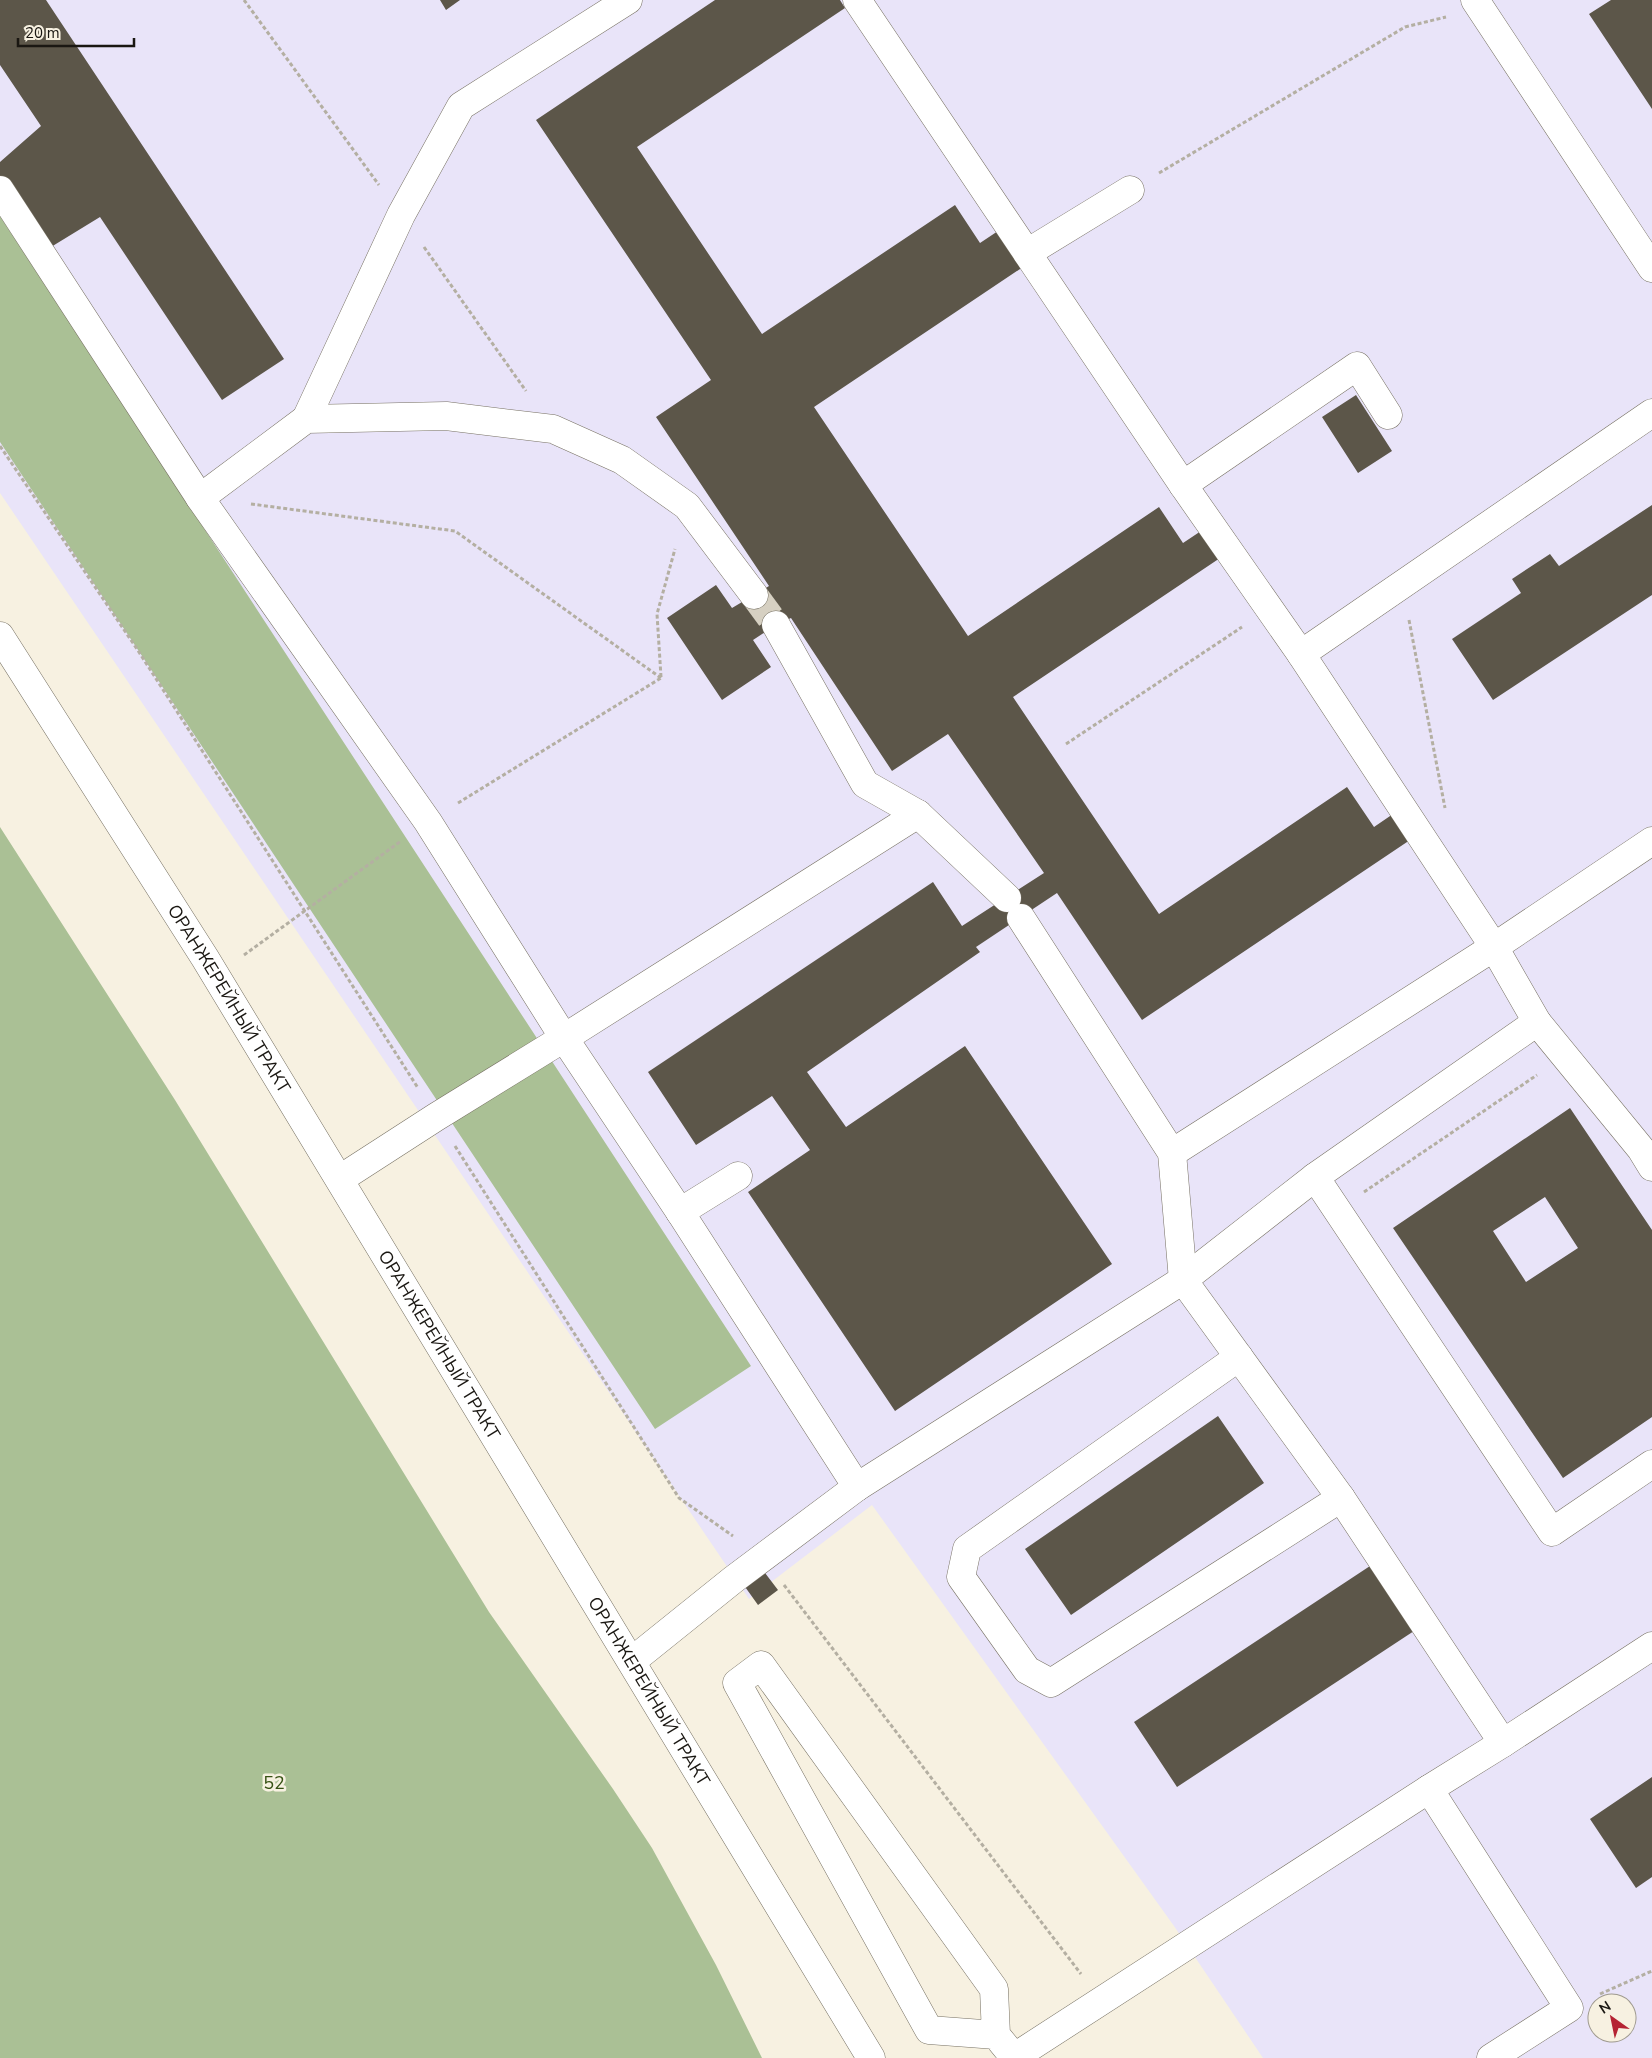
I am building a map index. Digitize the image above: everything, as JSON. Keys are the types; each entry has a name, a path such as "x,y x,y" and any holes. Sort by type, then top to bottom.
{"street":[{"path":"200,498 306,419 401,215 462,106 628,0"},
{"path":"857,0 1183,485 1301,654 1494,947 1536,1022 1648,1153"},
{"path":"1478,4 1652,268"},
{"path":"0,190 200,498 428,822 564,1038 680,1212 857,1487"},
{"path":"1028,253 1130,190"},
{"path":"1183,485 1357,366 1388,415"},
{"path":"1301,654 1652,413"},
{"path":"306,419 446,416 553,429 622,460 688,506 754,595"},
{"path":"776,625 865,784 918,814 1014,908 1172,1153 1182,1280 1342,1498 1503,1743"},
{"name":"ОРАНЖЕРЕЙНЫЙ ТРАКТ","path":"0,636 155,878 340,1179 871,2058"},
{"path":"340,1179 918,814"},
{"path":"1172,1153 1494,947 1652,841"},
{"path":"632,1661 763,1557 857,1487 1182,1280 1315,1178 1536,1022"},
{"path":"680,1212 738,1176"},
{"path":"1315,1178 1552,1532 1652,1464"},
{"path":"1238,1357 967,1548 961,1577 1027,1670 1051,1683 1342,1498"},
{"path":"996,2035 929,2030 737,1683 761,1665 994,1989 996,2035 1013,2058 1652,1646"},
{"path":"1428,1789 1570,2008 1491,2058"}],"path":[{"path":"1130,190 1405,27 1478,4"},
{"path":"0,446 137,649 679,1498 763,1557 1086,1981 1073,2019"},
{"path":"200,498 455,531 662,678 657,614 688,506"},
{"path":"1402,585 1446,815"},
{"path":"1066,744 1269,608"},
{"path":"1337,1210 1566,1056"},
{"path":"1570,2008 1652,1971"}],"shaded area":[{"path":"0,0 1652,0 1652,2058 1263,2058 1174,1926 872,1505 749,1599 0,493"}],"green space":[{"path":"0,216 751,1366 655,1429 0,442"},
{"name":"52","path":"0,827 175,1100 489,1612 652,1848 716,1965 762,2058 0,2058"}],"building":[{"path":"0,0 46,0 284,359 222,400 100,217 51,247 0,178 0,162 41,126 0,65"},
{"path":"440,0 460,0 446,10"},
{"path":"715,0 840,0 845,8 637,147 762,334 955,205 980,243 998,231 1023,267 814,407 968,636 1159,507 1183,543 1204,529 1223,556 1013,697 1159,914 1347,787 1374,827 1393,814 1410,840 1142,1020 1057,893 976,947 980,952 807,1072 846,1127 965,1046 1112,1264 895,1411 748,1192 810,1150 772,1096 696,1145 648,1072 933,882 962,926 1044,873 948,734 892,771 791,618 753,640 771,667 722,700 667,618 716,585 732,608 769,586 656,417 711,380 536,120"},
{"path":"1611,0 1652,0 1652,109 1589,14"},
{"path":"1356,395 1392,451 1358,473 1322,417"},
{"path":"1652,505 1652,595 1493,700 1452,639 1521,593 1512,579 1550,554 1559,566"},
{"path":"1570,1108 1652,1230 1652,1417 1563,1478 1393,1228","holes":["1545,1197 1578,1248 1526,1282 1493,1231"]},
{"path":"1218,1416 1264,1483 1071,1615 1025,1549"},
{"path":"1370,1566 1414,1631 1177,1787 1134,1722"},
{"path":"762,1569 778,1590 758,1605 743,1584"},
{"path":"1652,1777 1652,1877 1636,1888 1590,1819"}],"tunnel":[{"path":"754,595 776,625"}]}
